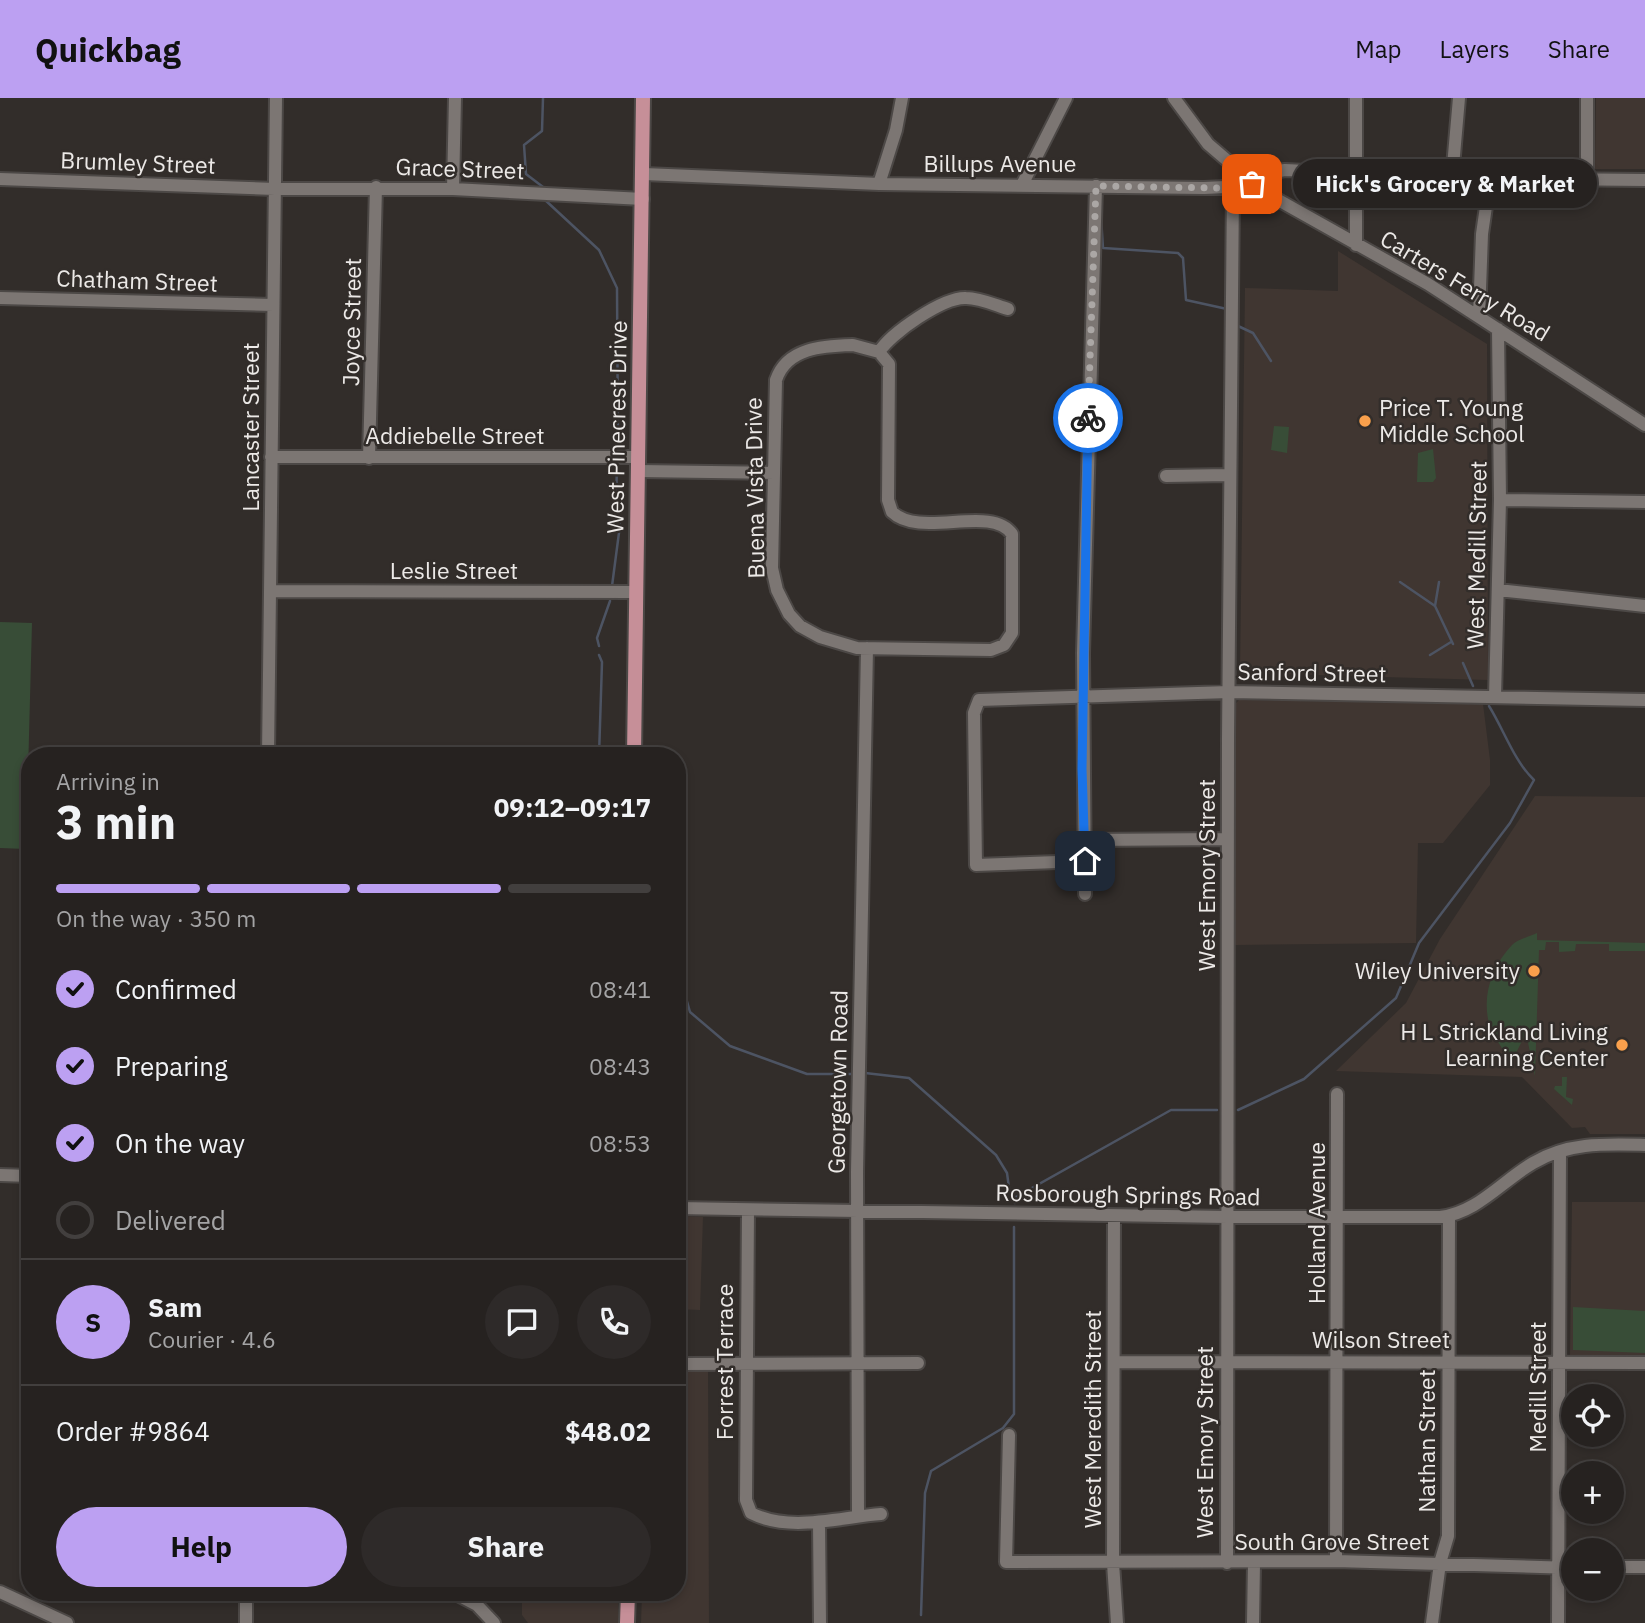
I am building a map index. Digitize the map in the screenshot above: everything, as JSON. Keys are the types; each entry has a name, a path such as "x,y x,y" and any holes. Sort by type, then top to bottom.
{"main road":[{"name":"West Pinecrest Drive","path":"634,747 643,98"},
{"path":"627,1623 628,1601"}],"street":[{"name":"Lancaster Street","path":"268,747 272,591 275,98"},
{"path":"453,189 454,98"},
{"path":"879,184 896,130 902,98"},
{"path":"1022,185 1066,98"},
{"name":"Carters Ferry Road","path":"1174,98 1208,144 1252,184 1287,207 1428,284 1645,425"},
{"path":"1356,98 1356,245"},
{"path":"1452,178 1459,98"},
{"path":"1587,98 1587,179"},
{"name":"Billups Avenue","path":"644,174 879,184 1234,187 1252,184 1268,173 1277,171 1490,179 1645,180"},
{"name":"Brumley Street","path":"0,179 275,190"},
{"path":"1479,316 1482,234 1490,179"},
{"path":"1085,894 1087,455 1096,186"},
{"name":"Grace Street","path":"275,190 376,187 643,199"},
{"name":"Joyce Street","path":"369,458 376,187"},
{"name":"West Emory Street","path":"1227,1563 1229,475 1234,187"},
{"name":"Chatham Street","path":"0,298 273,305"},
{"path":"879,352 893,336 951,300 975,299 1008,309"},
{"name":"West Medill Street","path":"1495,698 1500,500 1498,329"},
{"name":"Buena Vista Drive","path":"848,345 867,347 885,356 890,370 890,509 907,521 991,522 1008,528 1013,539 1013,626 1007,642 991,650 867,648 820,637 800,626 785,606 772,568 774,473 775,386 786,361 807,350 848,345"},
{"name":"Addiebelle Street","path":"271,457 639,464 774,473"},
{"path":"1166,476 1229,475"},
{"path":"1500,500 1645,502"},
{"path":"1497,590 1645,606"},
{"name":"Leslie Street","path":"272,591 636,592"},
{"name":"Georgetown Road","path":"858,1516 857,1212 867,648"},
{"name":"Sanford Street","path":"1085,861 976,865 974,713 979,700 1229,692 1645,700"},
{"path":"1084,840 1228,839"},
{"name":"Holland Avenue","path":"1336,1561 1337,1094"},
{"path":"1560,1150 1585,1146 1645,1145"},
{"name":"Rosborough Springs Road","path":"686,1208 1114,1216 1449,1216 1469,1209 1533,1163 1560,1150"},
{"name":"Medill Street","path":"1558,1623 1560,1150"},
{"path":"0,1175 21,1176"},
{"name":"Forrest Terrace","path":"748,1210 746,1500 751,1513 763,1519 819,1522"},
{"name":"West Meredith Street","path":"1114,1216 1116,1362 1113,1563 1117,1623"},
{"name":"Nathan Street","path":"1432,1623 1440,1563 1448,1536 1449,1216"},
{"name":"Wilson Street","path":"1116,1362 1226,1360 1645,1363"},
{"path":"686,1364 918,1363"},
{"name":"South Grove Street","path":"1009,1435 1006,1562 1336,1561 1558,1568"},
{"path":"820,1623 819,1522 881,1514"},
{"path":"1253,1623 1254,1563"},
{"path":"1624,1567 1645,1567"},
{"path":"0,1592 67,1623"},
{"path":"246,1601 246,1623"},
{"path":"469,1601 477,1605 494,1623"}],"shaded area":[{"path":"1596,98 1645,98 1645,169 1595,169"},
{"name":"Price T. Young Middle School","path":"1338,251 1487,344 1488,680 1240,673 1245,288 1338,291"},
{"path":"1239,700 1483,704 1490,760 1490,785 1443,843 1418,843 1416,943 1235,945 1234,705"},
{"name":"Wiley University","path":"1535,796 1645,797 1645,1134 1590,1134 1585,1127 1572,1128 1522,1077 1336,1071 1406,1003 1440,939"},
{"path":"1572,1202 1645,1202 1645,1357 1570,1356"},
{"path":"686,1216 703,1217 700,1310 686,1309"},
{"path":"686,1359 708,1360 709,1623 641,1623 642,1601 686,1601"},
{"path":"522,1601 618,1601 618,1623 528,1623 522,1615"}],"green space":[{"path":"1274,426 1289,427 1287,453 1271,450"},
{"path":"1433,449 1436,478 1433,482 1417,482 1418,453"},
{"path":"0,622 32,623 29,747 21,747 21,849 0,848"},
{"path":"1537,933 1537,940 1645,943 1645,951 1609,951 1609,944 1576,944 1575,951 1559,952 1559,942 1546,942 1545,950 1539,950 1535,1076 1526,1033 1514,1057 1506,1056 1491,1031 1487,994 1498,963 1514,943"},
{"path":"1562,1077 1567,1077 1566,1097 1573,1099 1572,1105 1554,1089 1555,1086 1562,1086"},
{"path":"1573,1307 1645,1311 1645,1353 1573,1350"}],"waterway":[{"path":"543,98 542,131 524,145 526,174 543,187"},
{"path":"544,199 599,250 617,288 618,449"},
{"path":"1101,217 1103,248 1178,253 1183,258 1186,300 1227,309"},
{"path":"1238,326 1253,333 1271,361"},
{"path":"612,586 620,525 616,503 617,465"},
{"path":"1400,582 1435,606 1453,644"},
{"path":"1435,606 1439,582"},
{"path":"599,646 597,638 610,601"},
{"path":"1430,655 1451,642"},
{"path":"599,655 602,662 599,747"},
{"path":"1463,663 1473,686"},
{"path":"1238,1110 1304,1079 1396,998 1419,943 1510,823 1534,780 1515,755 1489,706"},
{"path":"686,998 690,1012 730,1046 807,1074 854,1074"},
{"path":"865,1073 909,1078 996,1155 1007,1173 1010,1195 1015,1197"},
{"path":"1015,1203 1016,1197 1171,1110 1217,1110"},
{"path":"921,1615 925,1493 931,1471 1003,1428 1014,1414 1014,1227"}],"way so far":[{"path":"1088,418 1096,186 1216,188 1252,184"}],"place":[{"name":"Hick's Grocery & Market","path":"1252,184"},
{"name":"Price T. Young Middle School","path":"1365,421"},
{"name":"Wiley University","path":"1534,971"},
{"name":"H L Strickland Living Learning Center","path":"1622,1045"}],"route":[{"path":"1085,861 1082,769 1088,418"}]}
